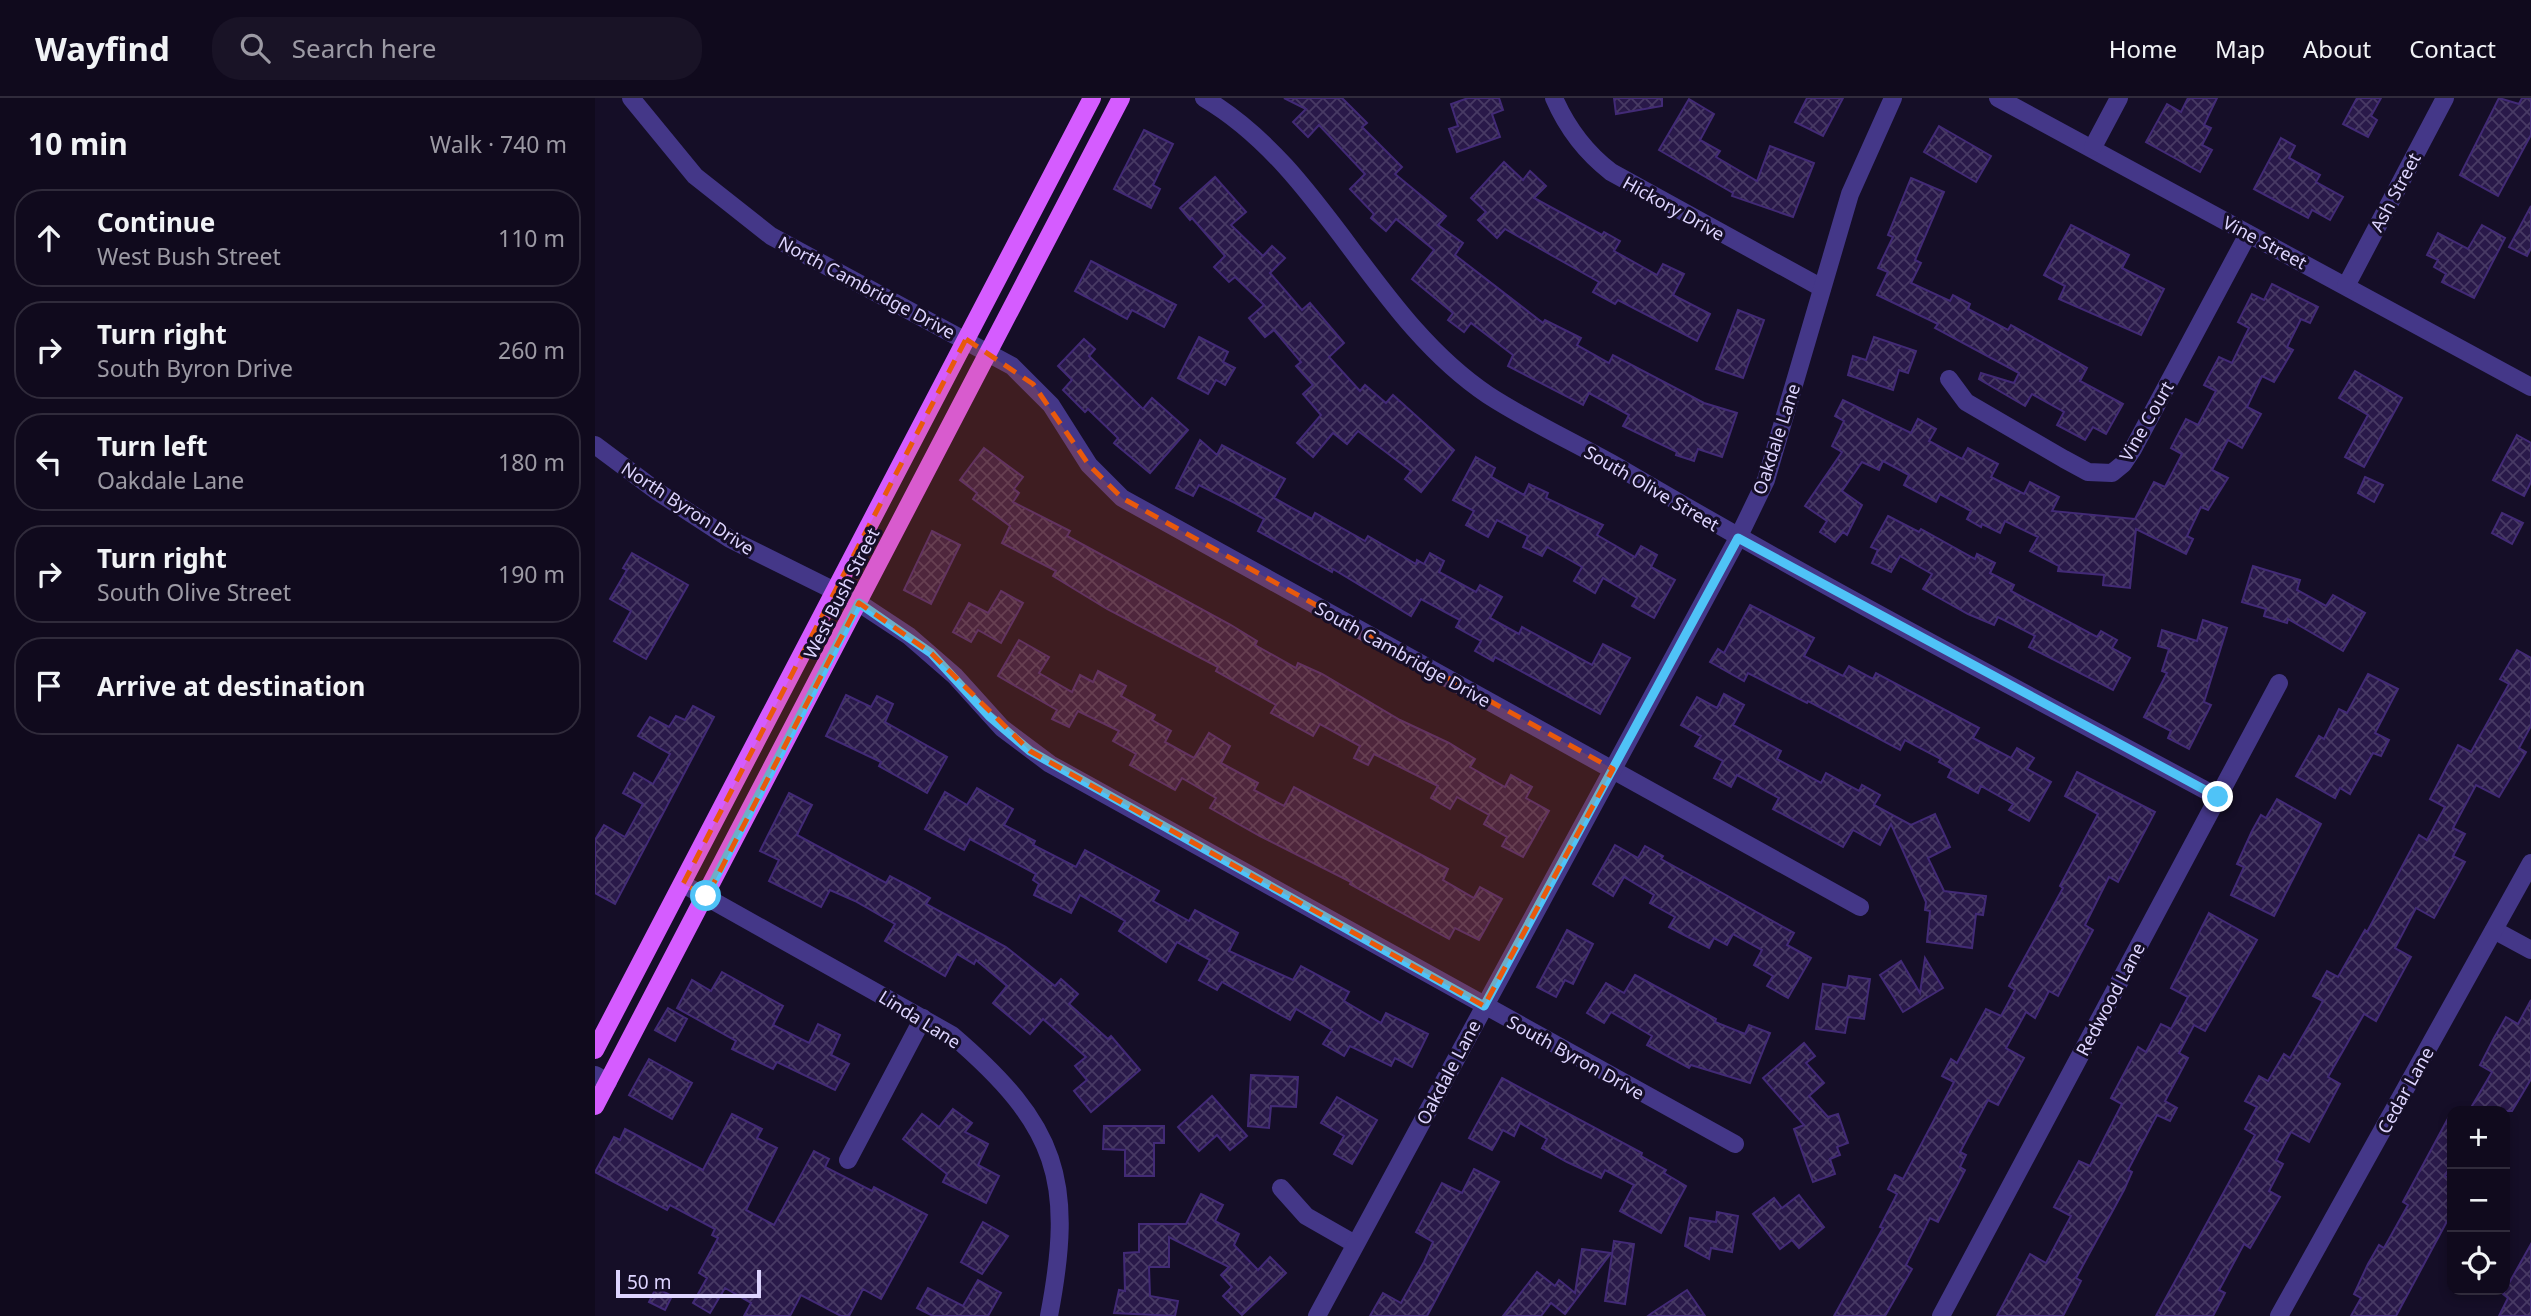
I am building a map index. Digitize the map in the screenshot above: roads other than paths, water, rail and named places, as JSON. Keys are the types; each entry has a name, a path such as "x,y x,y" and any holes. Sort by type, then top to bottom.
{"main road":[{"name":"West Bush Street","path":"595,1050 836,593 1092,98"},
{"name":"West Bush Street","path":"595,1106 601,1079 706,896 1121,98"}],"street":[{"name":"North Cambridge Drive","path":"631,98 695,176 744,218 798,253 988,352"},
{"name":"South Olive Street","path":"1204,98 1270,151 1336,229 1413,330 1446,363 1489,395 1738,538 2218,797"},
{"name":"Hickory Drive","path":"1554,98 1569,129 1596,160 1611,172 1822,288"},
{"name":"Oakdale Lane","path":"1317,1316 1738,538 1766,480 1850,194 1893,98"},
{"name":"Vine Street","path":"1998,98 2093,147 2531,387"},
{"path":"2093,147 2119,98"},
{"name":"Ash Street","path":"2346,286 2445,98"},
{"name":"Vine Court","path":"1949,379 1966,402 2053,453 2088,472 2112,473 2123,464 2133,449 2248,234"},
{"name":"South Cambridge Drive","path":"988,352 1033,384 1051,405 1089,465 1122,498 1860,907"},
{"name":"North Byron Drive","path":"595,445 658,492 730,539 859,603"},
{"name":"South Byron Drive","path":"859,603 931,653 989,716 1030,751 1484,1006 1735,1143"},
{"name":"Redwood Lane","path":"1941,1316 2279,683"},
{"name":"Cedar Lane","path":"2279,1316 2531,863"},
{"name":"Linda Lane","path":"683,884 952,1035 984,1063 1019,1101 1053,1164 1062,1211 1060,1257 1049,1316"},
{"path":"2494,930 2531,950"},
{"path":"848,1160 923,1018"},
{"path":"1282,1188 1306,1216 1355,1244"}]}
